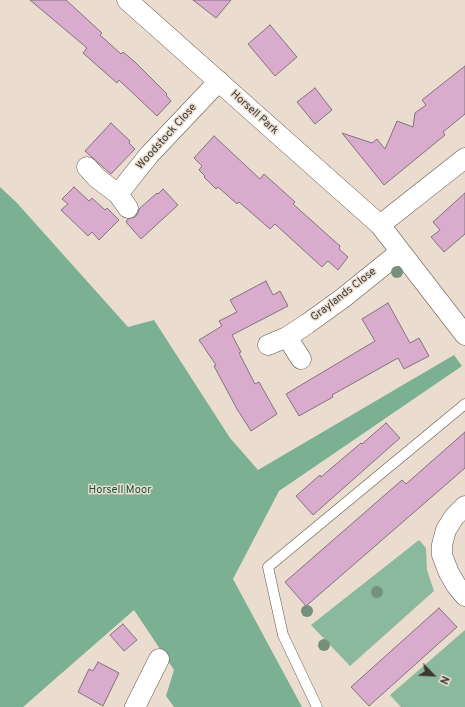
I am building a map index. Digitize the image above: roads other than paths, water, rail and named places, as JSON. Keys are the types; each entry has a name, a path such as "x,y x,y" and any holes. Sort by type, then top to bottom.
{"street":[{"name":"Horsell Park","path":"127,0 380,225 465,334"},
{"name":"Woodstock Close","path":"90,178 123,201 159,144 219,81"},
{"path":"380,225 465,158"},
{"name":"Graylands Close","path":"268,345 287,337 307,324 343,298 400,252"},
{"path":"287,337 301,359"},
{"path":"465,506 454,517 446,530 442,545 442,555 449,573 465,596"},
{"path":"135,707 159,659"}],"lane":[{"path":"317,707 283,635 268,567 465,404"}],"park label":[{"name":"Horsell Moor","path":"120,491"}]}
